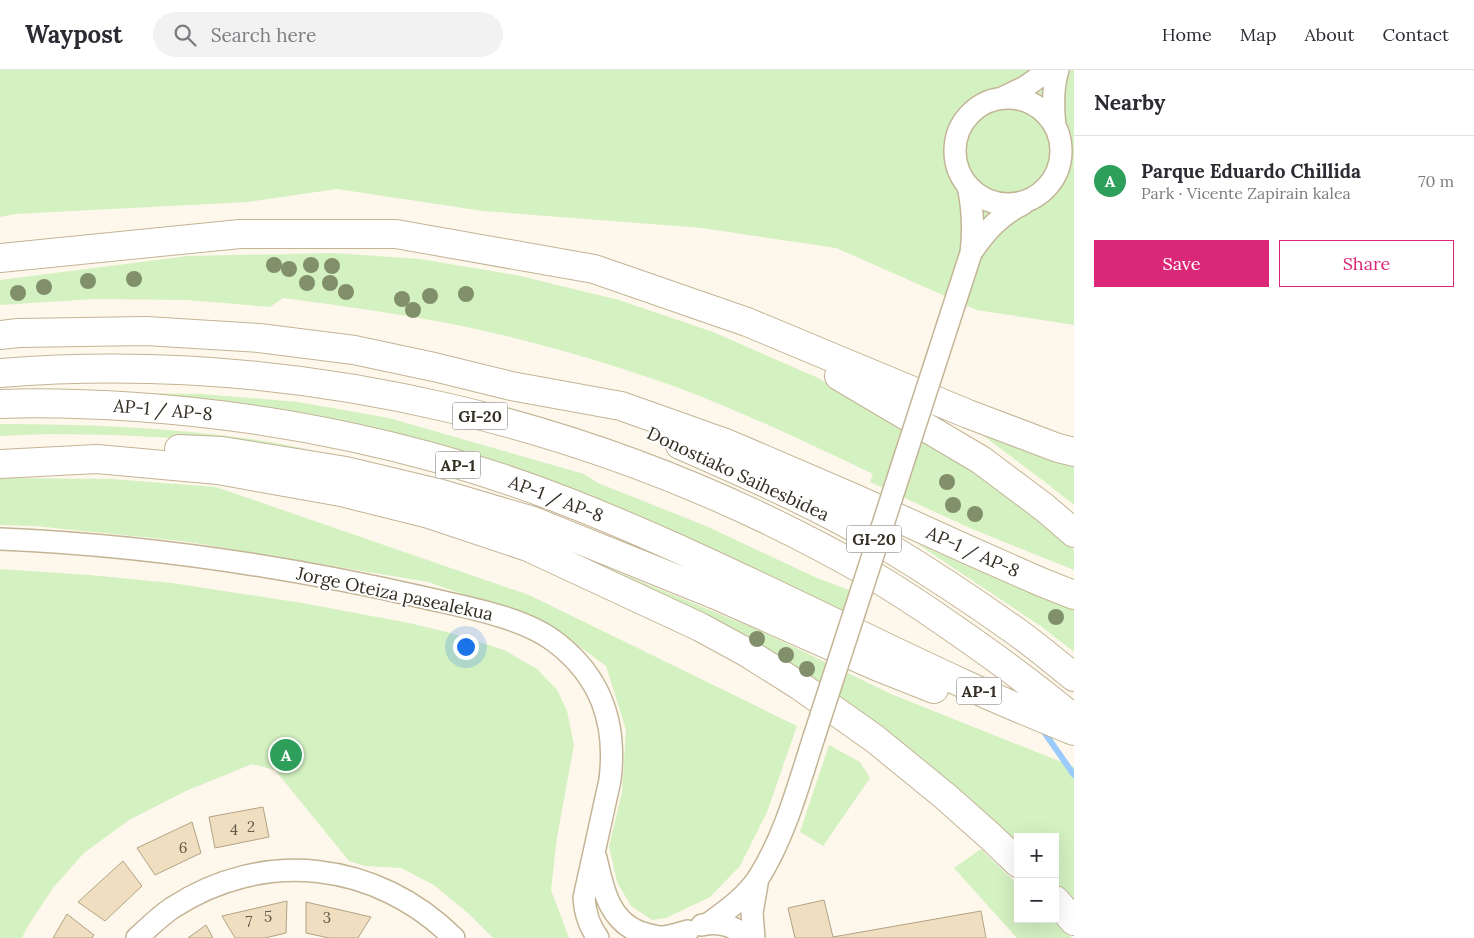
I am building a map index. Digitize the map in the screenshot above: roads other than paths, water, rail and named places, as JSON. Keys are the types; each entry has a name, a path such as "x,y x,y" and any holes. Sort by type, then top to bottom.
{"highway":[{"path":"0,258 240,234 396,234 594,269 747,322 968,414 1058,448 1074,452"},
{"path":"747,322 981,460 1045,508 1074,533"},
{"name":"AP-1 / AP-8","path":"0,335 18,333 146,331 259,338 354,350 511,386 621,406 728,444 1074,595"},
{"name":"GI-20","path":"0,373 102,368 185,371 274,378 362,390 446,407 521,426 668,476 740,507 862,570 923,608 993,656 1074,719"},
{"name":"Donostiako Saihesbidea","path":"511,386 654,434 754,477 827,514 886,546 943,581 1015,631 1074,677"},
{"name":"AP-1 / AP-8","path":"0,404 102,405 181,410 266,421 350,436 501,478 640,531 714,564 881,656 967,686 1074,731"},
{"path":"0,448 96,443 222,451 346,471 438,493 533,521 716,596 881,656 969,702 1043,729 1074,738"},
{"path":"0,464 97,459 218,470 341,492 429,514 528,547 700,627 746,652 800,686 875,739 946,797 1014,859"},
{"path":"1059,904 1074,921"}],"street":[{"path":"1028,201 1012,205 995,204 980,197 968,186 959,172 954,156 956,140 962,124 972,111 986,102 1002,98 1025,87 1049,70"},
{"path":"1055,126 1053,109 1058,70"},
{"path":"971,253 992,226 1015,208 1042,193 1053,181 1060,166 1062,150 1058,134 1051,119 1041,109 1029,102 1016,98 1002,98"},
{"path":"692,931 735,903 758,878 792,805 971,253 973,234 968,186"},
{"name":"Jorge Oteiza pasealekua","path":"0,539 103,546 265,566 467,607 515,621 535,629 553,640 583,668 594,686 603,703 612,741 611,770 584,898 587,918 598,938"},
{"path":"594,852 602,888 610,905 622,921 634,930 661,937 719,923 730,926 749,938"},
{"path":"137,938 170,909 213,886 259,873 308,870 355,878 400,896 440,924 454,938"},
{"path":"754,938 752,913 758,878"}],"waterway":[{"path":"1042,729 1074,775"}],"place":[{"name":"Parque Eduardo Chillida","path":"286,755"}]}
